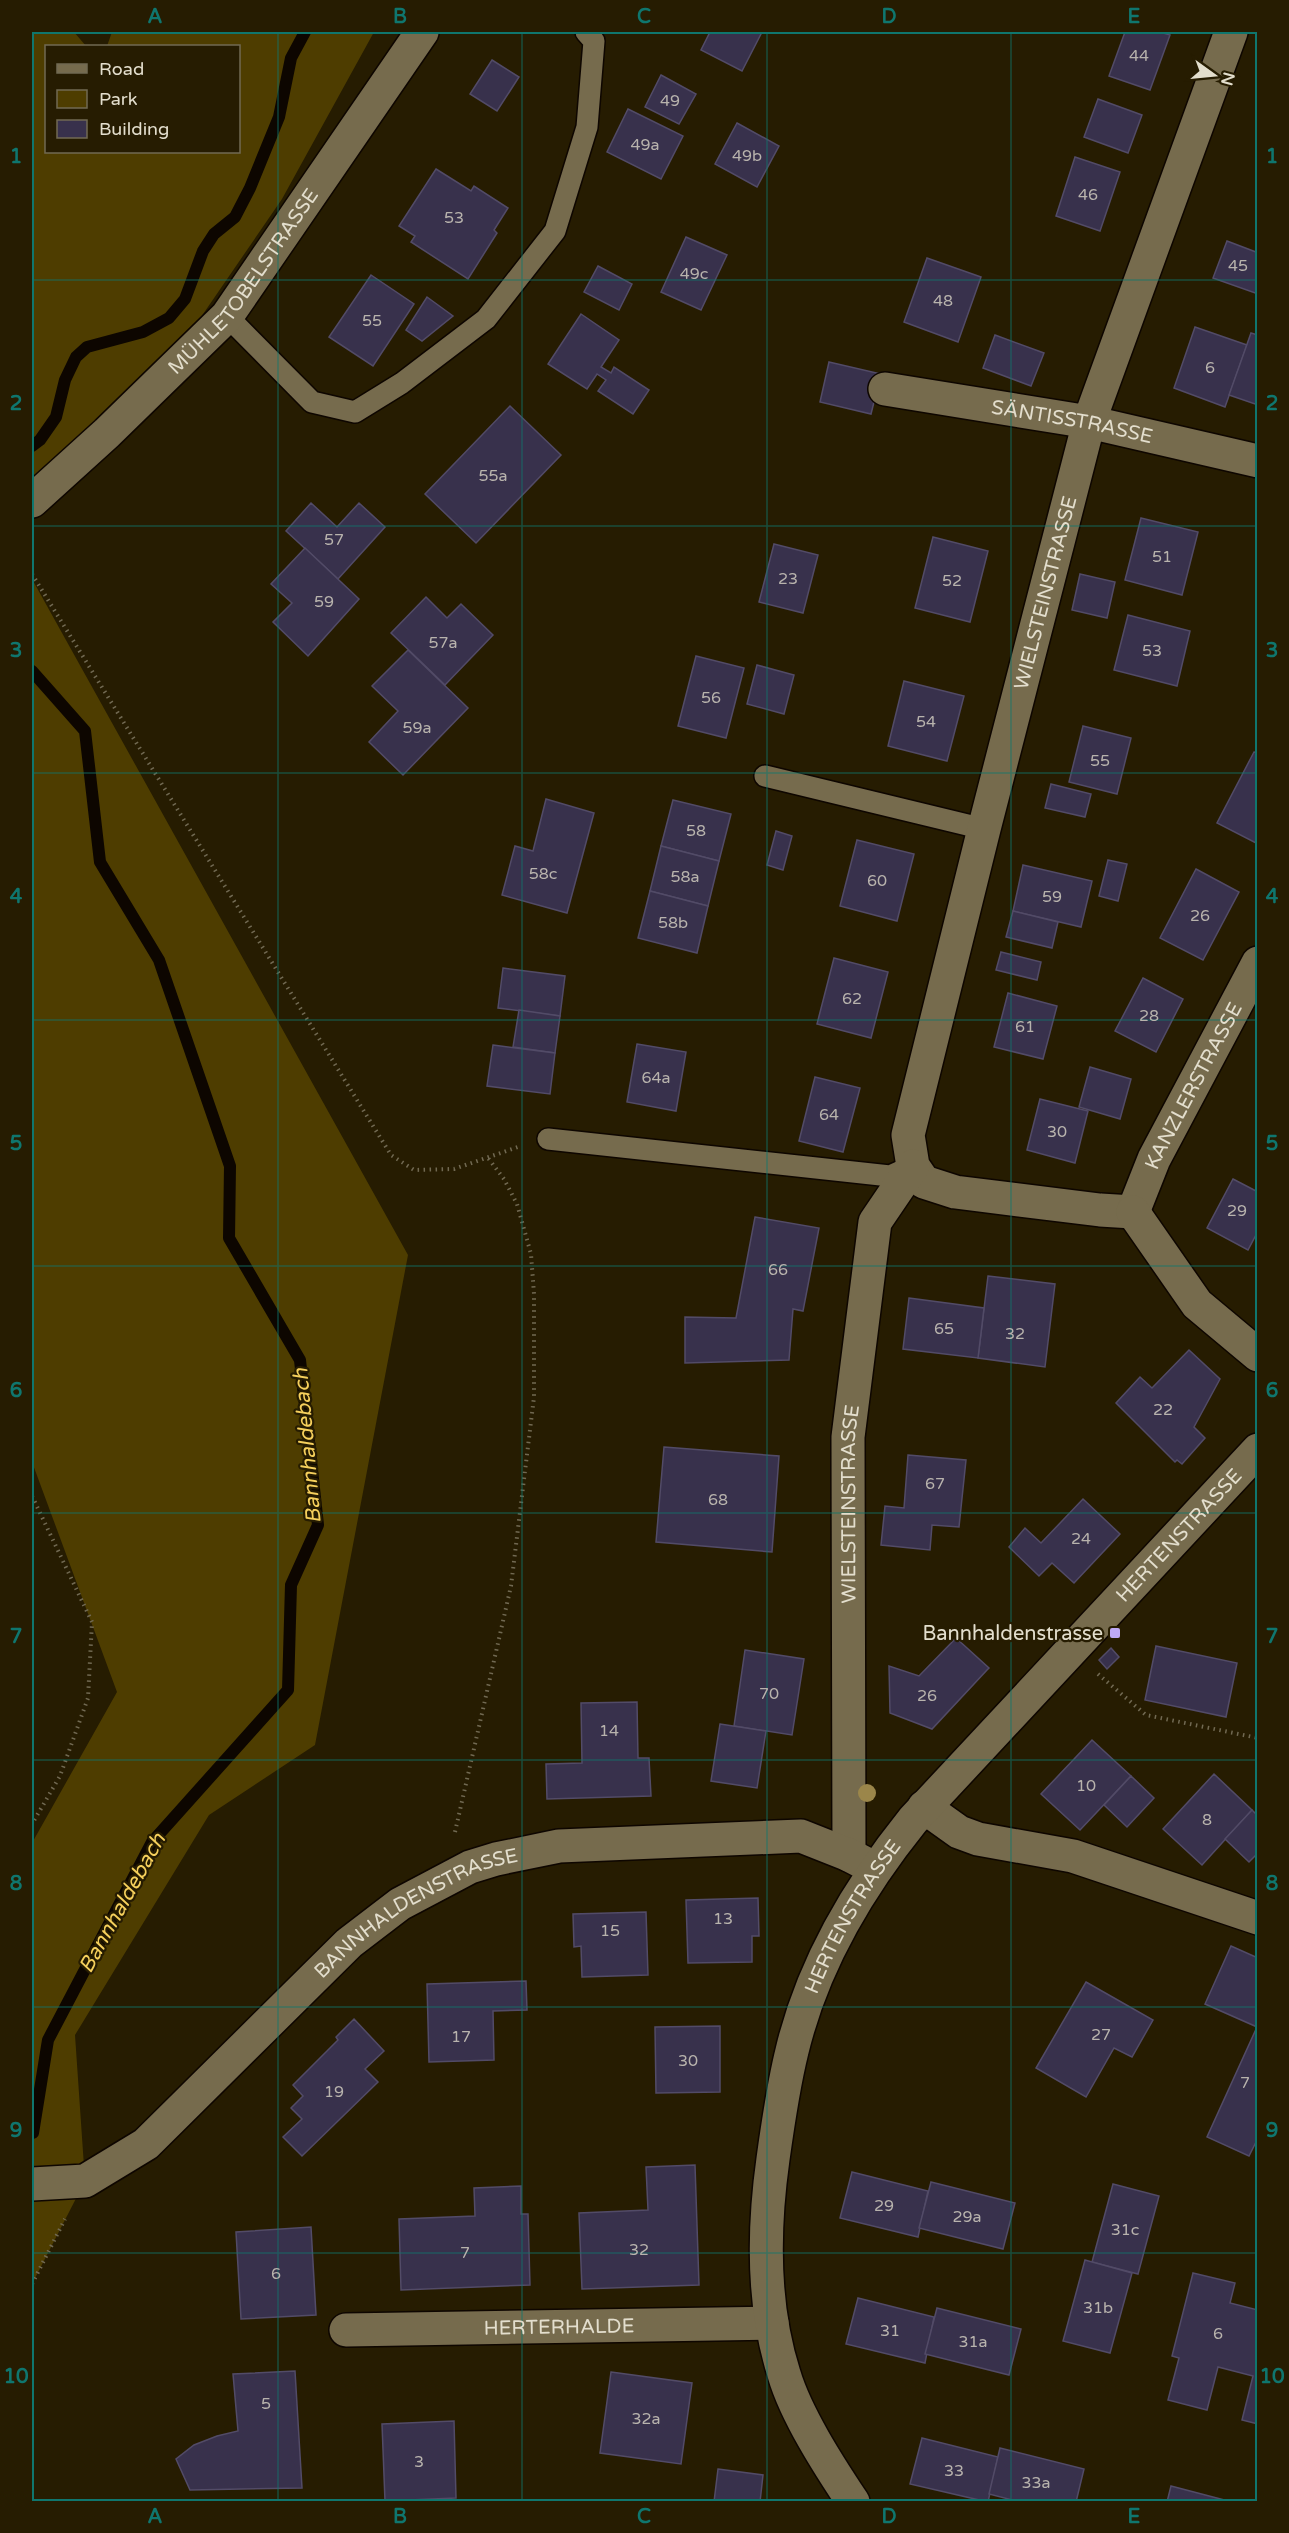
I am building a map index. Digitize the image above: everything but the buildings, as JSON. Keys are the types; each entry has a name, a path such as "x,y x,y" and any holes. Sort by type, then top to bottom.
{"street":[{"name":"MÜHLETOBELSTRASSE","path":"32,501 107,433 227,316 422,32"},
{"name":"WIELSTEINSTRASSE","path":"863,1862 848,1437 875,1222 913,1166 908,1136 1089,422 1232,32"},
{"name":"SÄNTISSTRASSE","path":"885,389 1089,422 1257,461"},
{"name":"KANZLERSTRASSE","path":"1133,1212 1154,1160 1257,963"},
{"path":"913,1166 924,1182 955,1192 1133,1212 1197,1304 1257,1355"},
{"name":"HERTENSTRASSE","path":"853,2502 812,2433 784,2375 772,2323 765,2261 767,2202 781,2101 792,2049 812,1990 842,1926 863,1862 924,1807 1257,1450"},
{"path":"924,1807 959,1832 978,1839 1073,1856 1257,1918"},
{"name":"BANNHALDENSTRASSE","path":"32,2184 85,2181 146,2144 350,1943 400,1904 470,1867 496,1859 559,1846 801,1836 863,1862"},
{"name":"HERTERHALDE","path":"346,2330 772,2323"}],"lane":[{"path":"227,316 312,402 355,412 402,384 486,319 555,231 587,127 594,41 586,32"},
{"path":"765,776 984,829"},
{"path":"548,1139 890,1176 913,1166"}],"path":[{"path":"32,574 391,1155 414,1170 454,1169 488,1158 504,1179 517,1204 531,1254 534,1294 534,1397 512,1574 444,1881"},
{"path":"32,1496 92,1622 88,1698 60,1776 32,1824"},
{"path":"1070,1650 1146,1715 1257,1738"},
{"path":"32,2284 85,2181"}],"green space":[{"path":"32,32 74,32 85,45 45,45 45,153 240,153 240,45 107,45 112,32 374,32 282,199 188,336 32,495"},
{"path":"32,579 408,1255 315,1745 209,1815 75,2035 85,2181 32,2284 32,1843 117,1692 32,1462"}],"waterway":[{"path":"32,446 40,440 56,417 65,380 76,357 87,347 143,332 169,318 185,299 203,251 214,234 235,217 250,188 279,117 291,58 305,32"},
{"name":"Bannhaldebach","path":"32,671 85,731 100,862 159,960 230,1166 229,1238 300,1360 318,1525 291,1585 288,1690 152,1842 48,2040 33,2133"}],"place":[{"name":"Bannhaldenstrasse","path":"1115,1633"}]}
